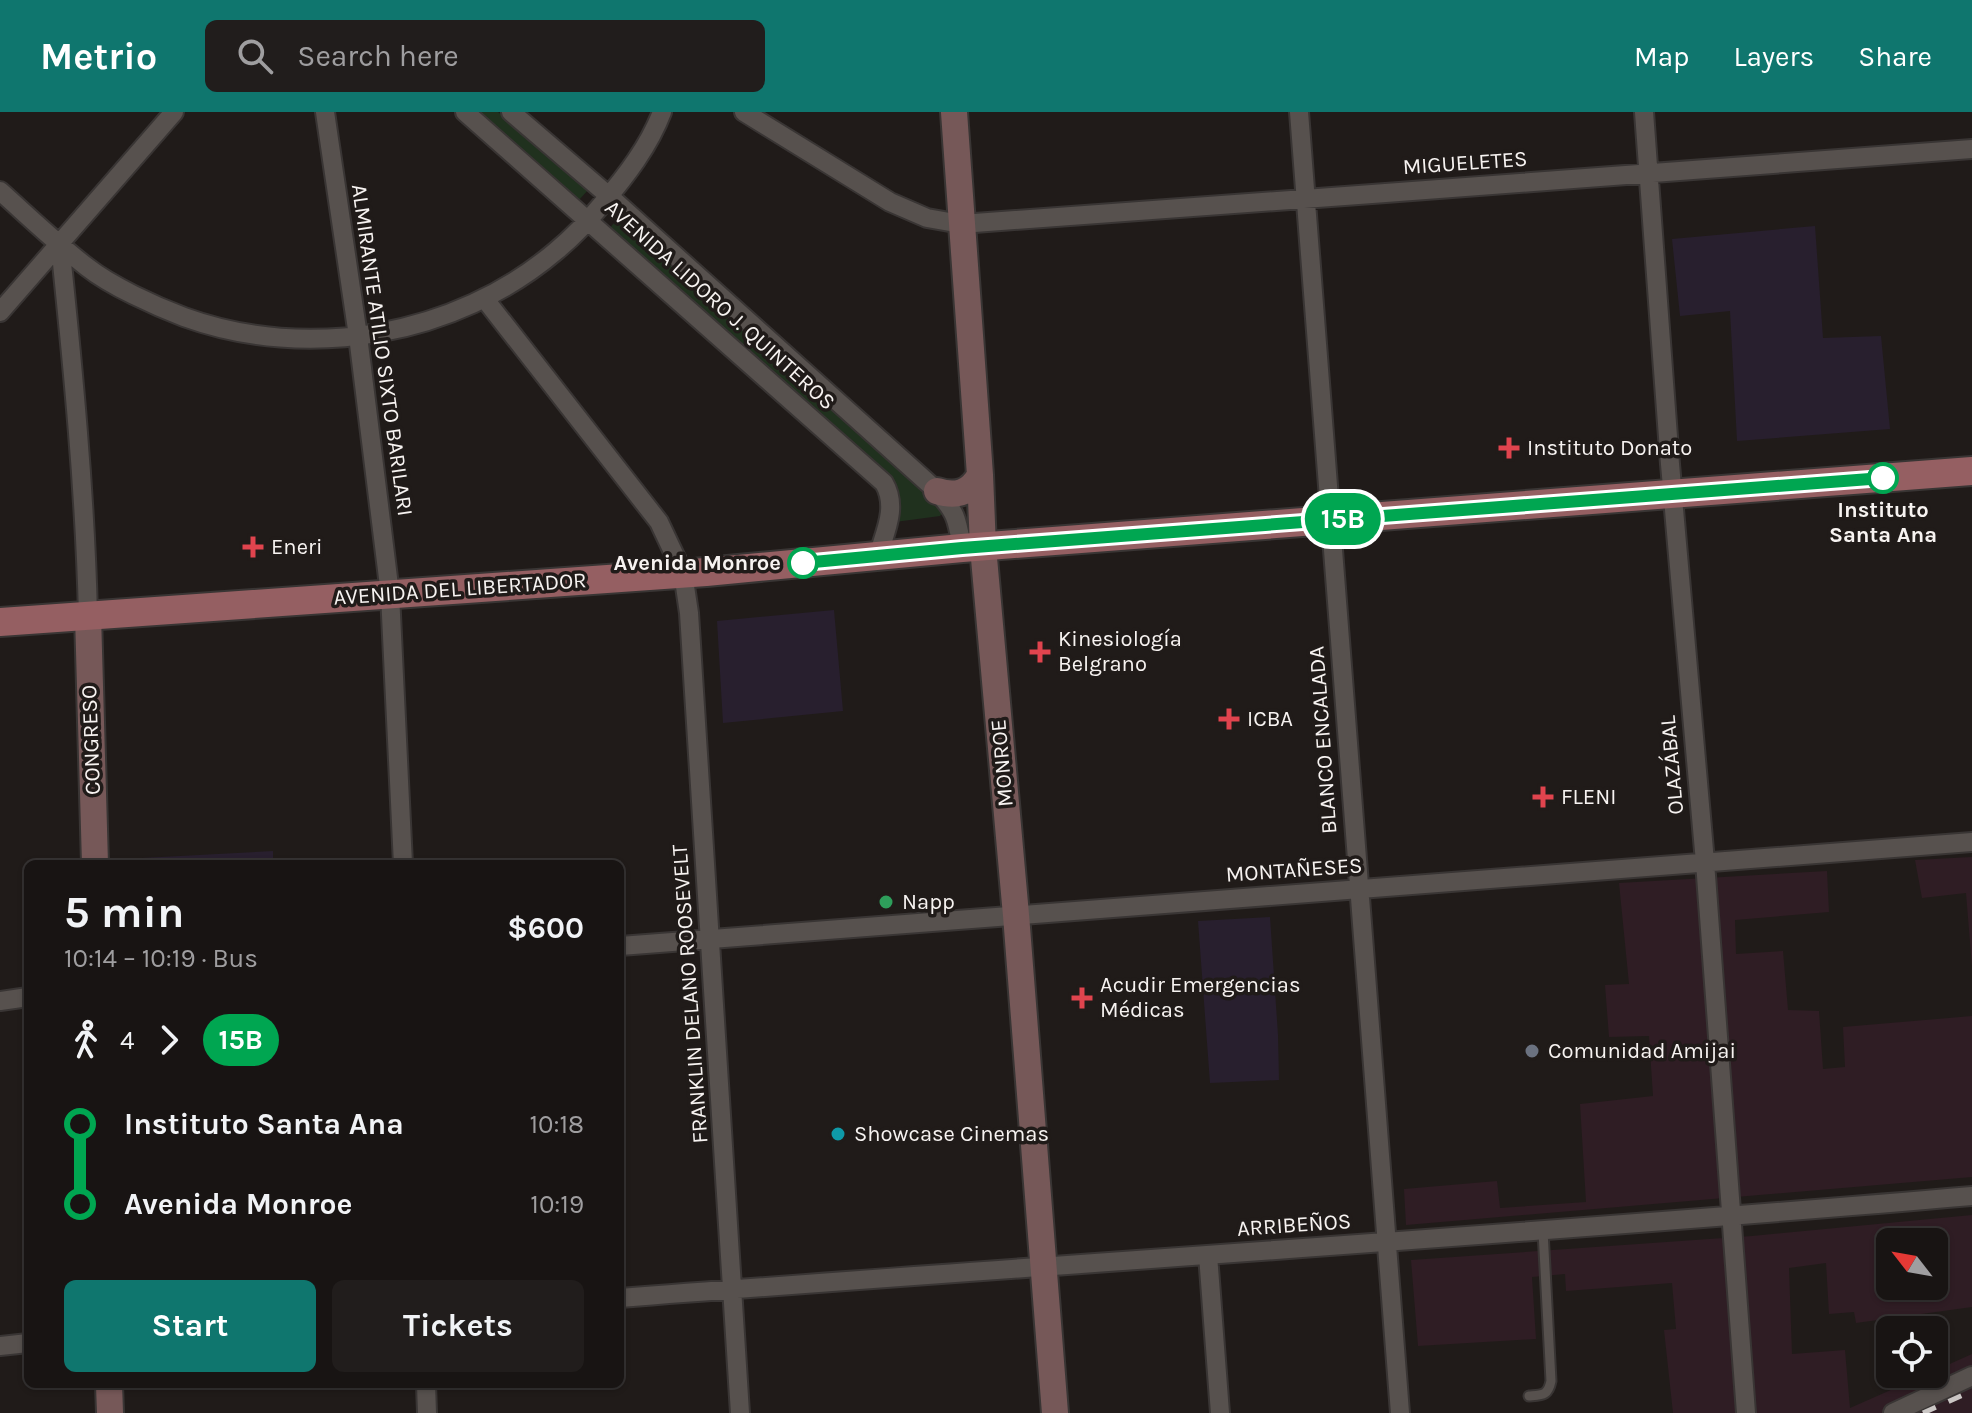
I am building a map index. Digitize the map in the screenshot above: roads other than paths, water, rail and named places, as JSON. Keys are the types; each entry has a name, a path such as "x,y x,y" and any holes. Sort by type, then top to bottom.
{"main road":[{"name":"MONROE","path":"954,112 980,475 972,548 1016,915 1055,1413"},
{"name":"AVENIDA DEL LIBERTADOR","path":"0,622 683,573 1972,471"},
{"path":"937,491 948,495 959,494 975,483 980,475"},
{"name":"CONGRESO","path":"88,615 95,860"},
{"path":"109,1388 110,1413"}],"street":[{"path":"0,312 174,112"},
{"name":"ALMIRANTE ATILIO SIXTO BARILARI","path":"325,112 358,336 390,594 403,860"},
{"name":"AVENIDA LIDORO J. QUINTEROS","path":"465,112 884,483 891,505 878,556"},
{"name":"AVENIDA LIDORO J. QUINTEROS","path":"511,112 937,491 952,509 972,548"},
{"path":"0,191 89,269 155,305 200,322 249,334 293,339 358,336 428,321 484,298 528,273 557,251 630,171 662,112"},
{"name":"MIGUELETES","path":"744,112 890,202 927,218 961,224 1650,176 1972,149"},
{"name":"BLANCO ENCALADA","path":"1299,112 1400,1413"},
{"name":"OLAZÁBAL","path":"1644,112 1746,1413"},
{"path":"60,244 84,524 88,615"},
{"name":"FRANKLIN DELANO ROOSEVELT","path":"484,298 659,522 683,573 688,600 740,1413"},
{"name":"MONTAÑESES","path":"624,946 1972,842"},
{"path":"0,1001 24,998"},
{"name":"ARRIBEÑOS","path":"624,1298 1388,1243 1972,1196"},
{"path":"1208,1255 1220,1413"},
{"path":"0,1346 24,1343"},
{"path":"1893,1413 1972,1376"},
{"path":"426,1388 427,1413"}],"lane":[{"path":"1529,1396 1542,1395 1549,1390 1551,1381 1543,1231"}],"railway":[{"path":"1923,1413 1972,1391"}],"place":[{"name":"Instituto Donato","path":"1509,448"},
{"name":"Instituto Santa Ana","path":"1883,478"},
{"name":"Eneri","path":"253,547"},
{"name":"Avenida Monroe","path":"803,563"},
{"name":"Kinesiología Belgrano","path":"1040,652"},
{"name":"ICBA","path":"1229,719"},
{"name":"FLENI","path":"1543,797"},
{"name":"Napp","path":"886,902"},
{"name":"Acudir Emergencias Médicas","path":"1082,998"},
{"name":"Comunidad Amijai","path":"1532,1051"},
{"name":"Showcase Cinemas","path":"838,1134"}]}
